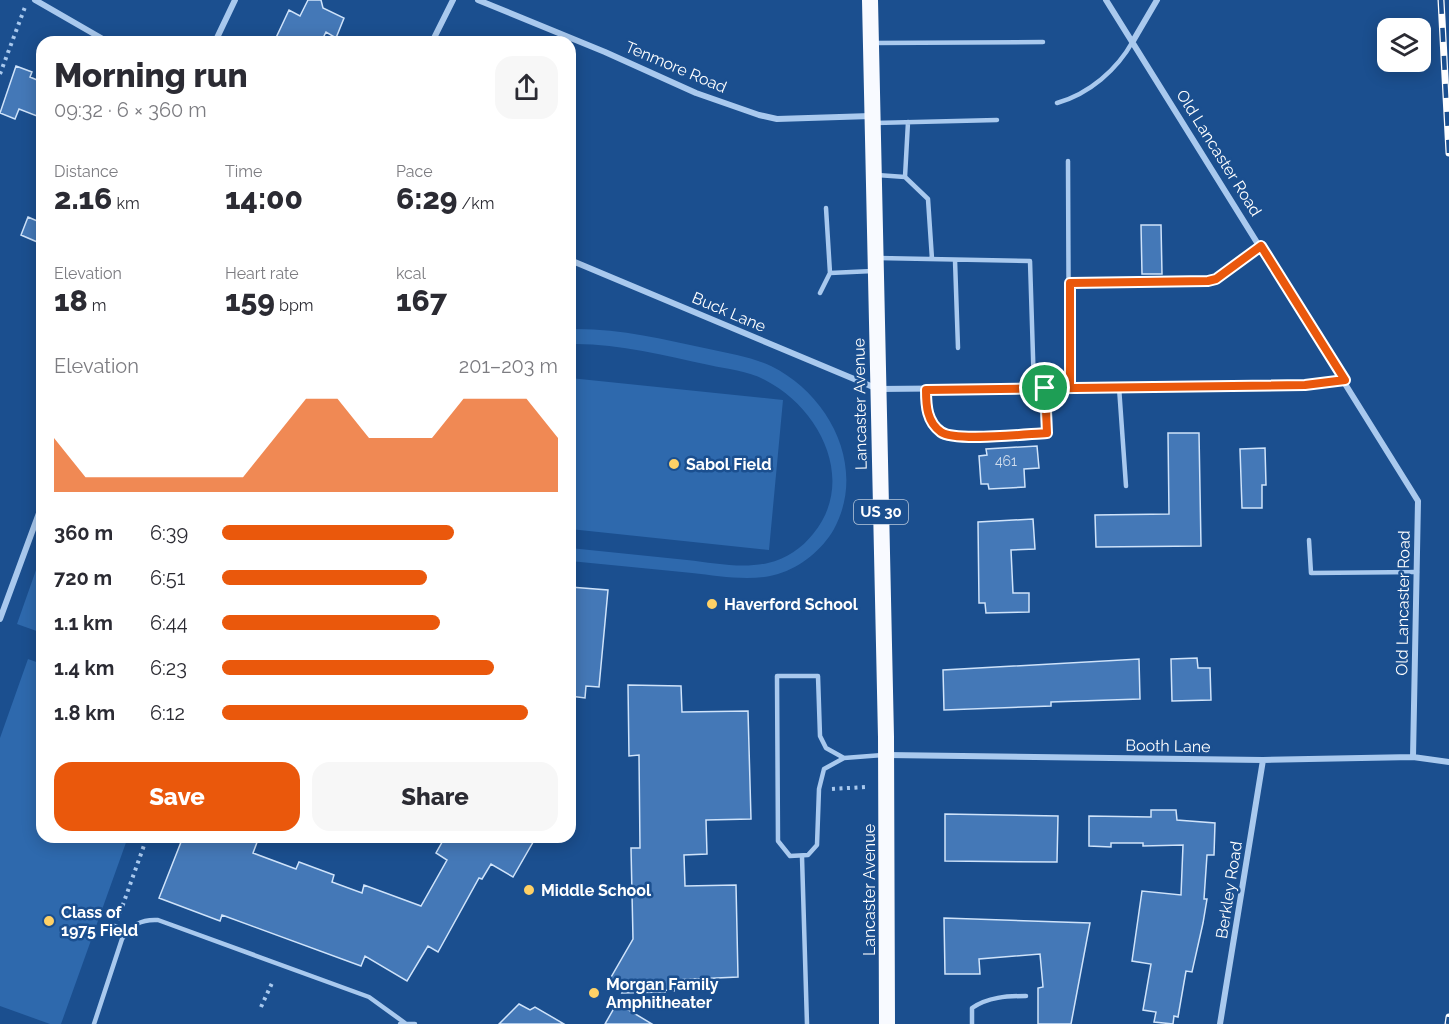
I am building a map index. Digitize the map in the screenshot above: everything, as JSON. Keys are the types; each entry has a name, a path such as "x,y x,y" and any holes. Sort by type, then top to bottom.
{"highway":[{"name":"Lancaster Avenue","path":"870,0 886,755 888,1024"}],"street":[{"path":"35,0 98,36"},
{"path":"218,36 235,0"},
{"path":"435,36 453,0"},
{"name":"Tenmore Road","path":"478,0 566,36"},
{"name":"Old Lancaster Road","path":"1106,0 1419,501 1413,757"},
{"path":"1133,41 1158,0"},
{"name":"Tenmore Road","path":"576,40 696,93 759,115 777,119 872,119"},
{"name":"Buck Lane","path":"576,263 878,389"},
{"path":"878,389 1305,385 1345,380"},
{"path":"0,620 36,521"},
{"name":"Booth Lane","path":"886,755 1263,760 1413,757 1449,762"},
{"name":"Berkley Road","path":"1220,1024 1263,760"}],"lane":[{"path":"1057,103 1072,99 1099,80 1122,60 1133,41"},
{"path":"870,43 1043,42"},
{"path":"872,119 908,122 997,120"},
{"path":"905,177 908,122"},
{"path":"1068,161 1070,388"},
{"path":"873,175 905,177 928,199 932,259"},
{"path":"820,293 830,273 826,208"},
{"path":"1070,283 1208,281 1216,279 1261,246"},
{"path":"830,273 875,264 932,259 1030,261 1034,388"},
{"path":"956,260 958,348"},
{"path":"1119,387 1126,486"},
{"path":"926,390 929,419 942,433 957,437 1047,433 1045,388"},
{"path":"1310,540 1311,573 1417,572"},
{"path":"844,758 826,748 820,736 818,676 777,676 778,841 790,855 802,857 813,850 819,839 821,777 824,769 844,758 886,755"},
{"path":"802,857 807,1024"},
{"path":"94,1024 122,939 129,929 148,919 159,920 369,997 403,1024 415,1024"},
{"path":"972,1024 972,1008 981,1002 1005,996 1026,996"}],"path":[{"path":"0,74 28,0"},
{"path":"832,789 865,787"},
{"path":"261,1006 272,982"}],"shaded area":[{"path":"576,329 606,330 640,335 733,354 764,363 792,379 826,414 837,436 844,458 846,482 843,506 834,529 823,544 795,567 778,574 757,578 724,577 576,562 576,549 728,565 768,563 787,556 809,539 826,513 832,492 832,469 826,448 816,427 802,408 785,392 752,374 640,350 576,344"},
{"name":"Sabol Field","path":"576,379 783,400 769,550 576,530"},
{"path":"36,570 36,631 17,624"},
{"name":"Class of 1975 Field","path":"28,659 36,662 36,843 126,843 61,1024 50,1024 0,1006 0,738"}],"building":[{"path":"308,0 321,0 323,8 344,18 337,36 326,32 324,36 277,36 289,10 300,16"},
{"path":"16,66 32,72 30,77 36,80 36,116 19,109 15,119 0,113"},
{"path":"28,217 36,220 36,241 21,235"},
{"path":"1141,225 1161,225 1162,274 1142,274"},
{"path":"1168,433 1199,433 1201,546 1096,547 1095,515 1169,514"},
{"path":"1037,446 1039,468 1024,469 1025,487 989,489 988,484 981,484 979,456 987,455 986,449"},
{"path":"1265,448 1266,485 1262,485 1262,508 1242,508 1240,449"},
{"path":"1033,519 1035,549 1011,550 1013,593 1029,593 1029,612 986,613 985,603 979,603 978,522"},
{"path":"576,587 608,590 599,687 586,686 585,698 576,697"},
{"path":"1197,658 1198,668 1210,668 1211,700 1172,701 1171,659"},
{"path":"1139,659 1140,699 1051,702 1051,706 944,710 943,670"},
{"path":"628,685 681,686 682,712 748,711 751,819 706,820 707,854 684,855 685,886 736,885 738,977 674,980 674,991 622,993 625,988 610,979 633,939 631,848 640,848 639,755 629,756"},
{"path":"1151,810 1176,810 1177,820 1215,823 1214,855 1207,855 1204,899 1207,899 1203,923 1192,972 1186,971 1178,1017 1174,1016 1173,1024 1154,1022 1156,1012 1143,1010 1151,964 1132,961 1142,891 1181,895 1183,845 1143,846 1143,843 1111,843 1111,847 1089,846 1089,816 1151,817"},
{"path":"945,814 1058,816 1057,862 945,861"},
{"path":"181,843 257,843 253,853 296,869 299,862 334,875 332,882 362,893 364,885 421,906 447,860 436,853 442,843 533,843 513,877 491,864 482,879 479,878 438,952 428,946 407,981 365,956 361,966 222,915 220,921 159,898"},
{"path":"944,918 1090,923 1071,1024 1038,1024 1038,988 1043,987 1040,954 979,959 980,974 945,974"},
{"path":"617,1003 652,1024 605,1024"},
{"path":"519,1004 530,1010 535,1007 564,1024 499,1024"}],"railway":[{"path":"1441,0 1449,153"},
{"path":"1448,1024 1449,1017"}],"place":[{"name":"Sabol Field","path":"674,464"},
{"name":"Haverford School","path":"712,604"},
{"name":"Middle School","path":"529,890"},
{"name":"Class of 1975 Field","path":"49,921"},
{"name":"Morgan Family Amphitheater","path":"594,993"}],"route":[{"path":"1045,388 1047,433 957,437 942,433 929,419 926,390 1070,388 1305,385 1345,380 1261,246 1216,279 1208,281 1070,283 1070,388 1045,388"}]}
